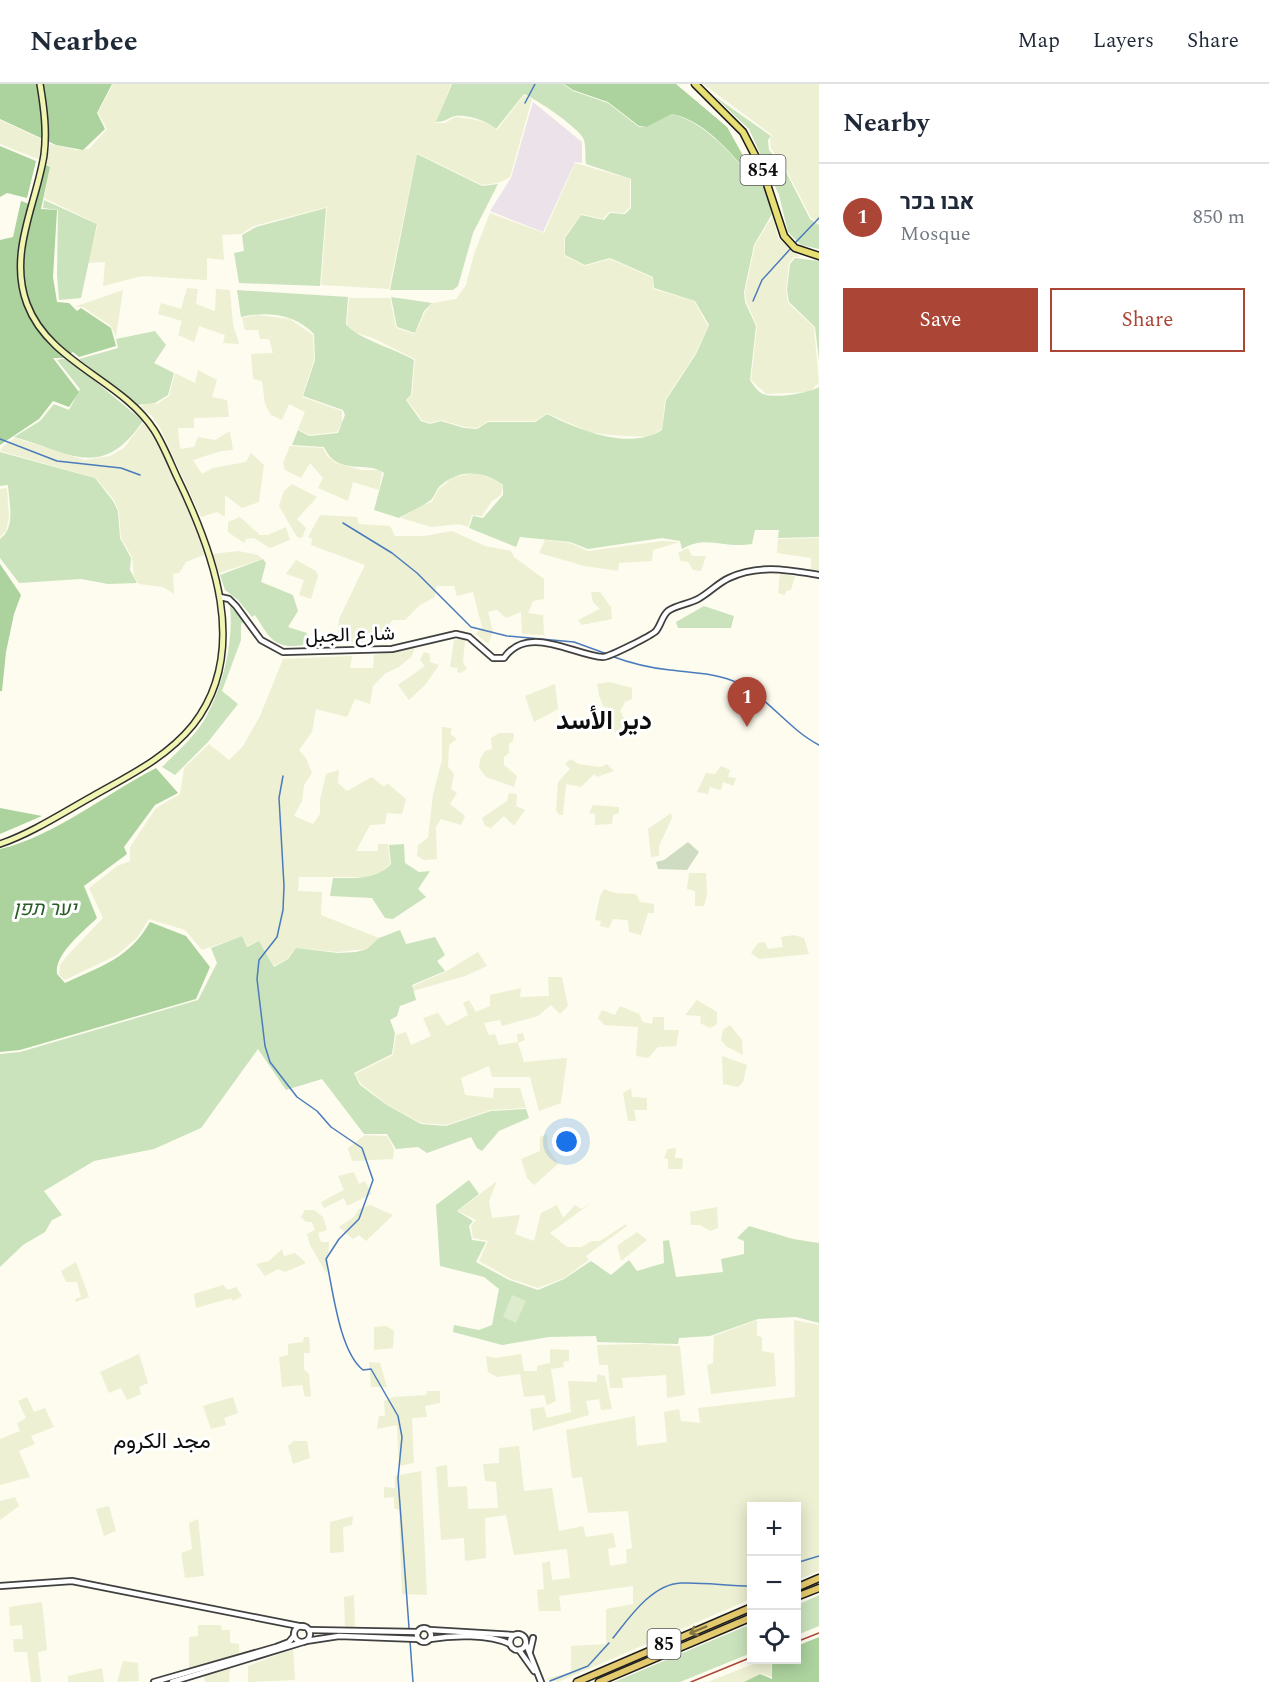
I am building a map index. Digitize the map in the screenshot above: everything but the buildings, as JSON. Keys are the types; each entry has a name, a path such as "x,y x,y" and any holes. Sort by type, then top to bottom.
{"highway":[{"path":"801,1586 819,1578"},
{"path":"801,1596 819,1588"},
{"name":"85","path":"577,1682 747,1609"},
{"name":"85","path":"599,1682 747,1619"}],"main road":[{"path":"0,844 159,759 194,724 208,700 221,660 224,622 220,597 194,513 154,429 135,409 51,342 35,322 28,307 21,282 21,255 45,144 40,84"},
{"name":"854","path":"695,84 743,132 762,169 784,236 795,248 819,256"}],"street":[{"name":"شارع الجبل","path":"220,597 229,599 237,606 261,640 283,652 392,649 456,634 469,637 493,658 504,658 516,646 527,643 564,645 601,657 611,656 656,631 668,612 698,599 727,579 746,572 773,568 819,575"},
{"path":"0,1586 72,1581 307,1628"},
{"path":"285,1622 297,1640 304,1641 309,1637 307,1628"},
{"path":"154,1682 276,1647 289,1642 299,1627 418,1632 423,1628 524,1636 537,1675"},
{"path":"430,1630 430,1639"},
{"path":"418,1632 418,1639"},
{"path":"510,1644 513,1635"},
{"path":"172,1682 304,1641 339,1636 418,1639 424,1642 441,1637 500,1640 519,1650 541,1682"},
{"path":"533,1638 530,1646 533,1662"},
{"path":"519,1650 526,1644"}],"shaded area":[{"path":"533,102 582,142 582,163 575,162 543,232 490,211 511,178"}],"green space":[{"path":"0,84 112,84 97,113 105,129 83,150 56,145 0,119"},
{"path":"113,84 451,84 436,123 445,123 455,117 488,123 497,130 524,95 532,99 510,177 498,183 482,185 417,153 389,289 321,285 327,207 254,226 241,234 222,235 224,260 207,258 207,280 142,276 103,286 105,262 88,263 98,224 44,198 50,167 46,164 50,144 76,150 89,149 107,129 98,113"},
{"path":"452,84 563,84 573,91 608,103 639,127 647,127 672,114 702,128 720,143 743,168 751,169 767,193 772,214 754,245 744,292 745,302 756,326 750,380 763,394 775,396 792,395 819,387 819,537 778,538 779,530 755,530 752,544 733,545 708,542 682,549 680,541 662,538 588,549 570,542 520,537 516,547 469,528 473,516 483,518 503,495 503,485 487,476 471,474 454,477 439,487 432,499 399,518 374,510 384,473 377,469 337,462 324,447 292,445 298,430 309,436 338,433 345,415 343,410 303,396 315,360 314,334 289,318 271,314 241,317 237,290 348,297 346,324 351,329 414,360 411,395 406,400 421,421 430,424 441,421 464,428 477,429 488,422 535,422 547,414 604,436 635,439 649,436 662,430 666,400 696,354 709,325 695,301 654,288 653,277 610,258 585,265 565,255 565,238 581,215 604,220 610,213 625,214 631,208 631,179 586,164 585,143 581,135 557,115 524,94 496,129 483,121 465,116 455,116 436,122"},
{"path":"564,84 676,84 727,127 750,168 743,167 720,142 683,117 672,114 647,127 639,126 608,102 573,90"},
{"path":"703,84 819,84 819,223 811,218 784,165 771,149 772,135"},
{"path":"714,96 771,136 768,140 769,150 783,166 810,219 819,225 819,249 801,245 788,232 779,195 749,129"},
{"path":"0,120 43,140 40,160 0,144"},
{"path":"0,146 36,161 27,198 7,193 0,197"},
{"path":"417,154 482,186 498,184 473,233 458,286 453,290 390,290"},
{"path":"575,163 630,179 630,207 624,213 609,212 603,219 581,214 564,238 565,256 585,266 610,259 653,278 653,289 694,301 708,326 695,354 665,400 662,429 648,437 609,435 589,432 547,413 535,421 488,421 477,428 441,420 430,423 422,420 407,400 412,395 415,359 373,338 353,332 347,324 349,298 390,298 396,328 415,334 425,312 432,303 456,299 466,285 474,254 490,213 544,233"},
{"path":"46,165 50,167 41,209 57,210 53,277 57,302 69,303 77,311 81,308 111,328 116,346 79,357 73,352 63,358 53,358 79,392 69,407 53,401 39,419 0,445 0,240 13,237 21,201 35,206"},
{"path":"44,200 97,224 81,298 59,300 58,210 43,208"},
{"path":"326,208 320,286 239,283 234,253 244,251 242,235 256,227"},
{"path":"773,215 778,238 800,257 794,257 789,263 786,290 788,303 814,327 819,383 809,392 766,394 751,380 757,326 746,301 745,292 755,245"},
{"path":"795,258 819,261 819,360 815,327 789,302 787,290 790,264"},
{"path":"187,288 198,289 196,304 215,311 216,289 230,290 233,324 239,344 223,343 225,335 199,326 194,342 178,335 182,321 158,314 161,303 181,309"},
{"path":"123,290 116,337 111,326 83,307 74,307"},
{"path":"391,297 432,303 424,311 415,333 397,327"},
{"path":"257,315 290,319 313,335 314,360 302,397 342,411 342,423 337,432 309,435 298,429 305,412 289,404 282,420 271,415 265,404 262,381 253,379 251,354 273,353 269,339 260,339 258,330 245,330 242,318"},
{"path":"155,331 166,345 154,363 174,373 168,395 155,403 137,405 79,359 118,348 116,339"},
{"path":"67,358 143,421 128,440 114,451 99,457 69,455 14,437 40,421 54,404 69,410 80,389 57,360"},
{"path":"198,370 217,380 212,397 227,400 229,417 194,418 194,428 178,428 180,449 194,447 198,437 215,440 230,431 233,450 221,451 193,460 202,474 213,468 246,462 251,453 264,465 259,502 242,508 225,495 225,517 217,512 201,517 160,428 151,415 139,407 148,403 157,404 169,396 175,373 195,383"},
{"path":"143,423 152,434 182,491 194,519 204,555 186,562 179,573 173,574 174,594 163,587 139,584 134,577 132,557 121,538 119,511 114,500 96,478 0,451 3,446 15,438 85,460 110,456 124,448"},
{"path":"290,446 323,448 327,456 336,463 362,470 379,470 382,473 379,490 353,482 348,501 318,488 323,478 310,463 301,478 285,470 283,463"},
{"path":"0,452 95,478 118,511 120,538 131,558 130,570 137,583 108,584 81,579 19,583 0,558 0,539 8,528 10,514 8,485 0,486"},
{"path":"475,473 496,480 503,486 501,495 492,501 482,516 472,515 468,527 459,524 431,527 401,518 419,506 432,502 438,490 453,477"},
{"path":"292,484 317,497 297,519 306,528 302,538 297,537 279,506 284,491"},
{"path":"7,488 9,517 6,531 0,537 0,489"},
{"path":"320,515 357,517 359,524 390,526 395,536 424,536 452,531 485,546 511,551 514,557 544,579 544,599 533,601 528,613 543,615 544,635 522,634 521,612 506,618 497,610 488,612 493,632 488,644 476,634 482,627 473,592 457,596 454,586 436,586 435,597 420,605 405,620 393,620 372,643 337,642 339,619 365,565 311,545 312,539 308,537"},
{"path":"240,517 260,535 268,535 286,527 290,540 270,548 254,538 246,539 244,543 228,532 228,522"},
{"path":"819,538 819,571 811,569 811,558 777,553 778,539"},
{"path":"545,540 570,543 588,551 662,541 680,542 653,550 652,561 619,563 618,571 585,566 539,553"},
{"path":"688,548 692,556 706,556 701,571 693,570 688,562 681,561 678,553"},
{"path":"238,551 258,555 262,559 219,573 212,554"},
{"path":"263,559 266,563 261,582 293,595 298,611 288,627 307,633 303,645 285,646 273,640 255,615 252,617 238,600 225,590 220,575"},
{"path":"296,560 316,571 318,576 311,599 299,595 304,580 286,574"},
{"path":"0,564 21,595 14,614 6,652 2,691 0,691"},
{"path":"780,574 795,576 791,590 786,591 785,595 778,593"},
{"path":"591,592 600,592 611,607 612,619 582,625 578,620 600,609 593,602"},
{"path":"230,606 245,621 241,624 241,640 222,691 238,704 208,742 175,775 162,767 199,728 216,696 228,651"},
{"path":"704,606 734,616 731,628 678,628 676,622"},
{"path":"454,640 465,640 463,662 467,669 460,673 457,672 458,668 450,667"},
{"path":"415,647 412,656 399,667 386,673 373,686 370,704 355,699 347,717 316,709 312,732 299,750 306,758 312,773 304,785 302,801 294,816 313,824 320,814 320,800 326,774 339,770 338,783 347,791 372,777 384,787 387,783 406,799 402,814 387,813 385,824 370,825 356,851 378,851 378,844 388,844 390,864 381,872 365,877 299,877 298,891 322,892 321,915 379,938 367,949 338,952 296,948 287,959 274,966 259,941 247,946 242,936 202,950 185,930 149,919 137,938 117,955 65,980 59,975 60,965 66,957 103,918 89,888 117,866 130,861 130,847 156,808 180,794 184,768 209,744 229,760 243,746 260,716 283,659 352,656 350,668 373,668 374,655"},
{"path":"424,652 430,654 430,662 439,665 425,685 409,700 398,685 425,666 420,660"},
{"path":"610,682 632,688 632,699 625,702 620,711 628,726 621,733 614,731 609,724 612,709 603,706 599,695 597,684"},
{"path":"555,684 558,709 534,722 525,696"},
{"path":"442,727 452,728 450,734 457,739 449,745 448,767 454,774 451,789 457,793 450,804 465,816 461,825 441,819 436,827 437,859 424,860 417,856 418,845 428,838 433,794 442,760"},
{"path":"499,733 514,733 513,741 509,744 509,753 504,757 504,765 517,776 514,787 486,777 479,768 480,759 485,751 492,749 491,738"},
{"path":"571,759 578,764 600,767 607,764 614,771 597,777 594,774 581,787 566,784 563,815 559,815 556,810 558,782 570,769 565,764"},
{"path":"721,766 730,770 728,777 736,778 733,786 723,782 721,790 710,787 708,794 697,792 706,773 715,774"},
{"name":"יער תפן","path":"156,768 178,793 155,805 124,847 127,854 84,886 97,918 65,951 57,966 57,974 65,983 113,960 133,945 150,922 186,936 210,967 196,999 20,1050 0,1052 0,849 40,835 60,825"},
{"path":"509,793 517,794 516,806 525,810 514,826 504,816 491,828 485,826 482,818 507,801"},
{"path":"593,805 619,807 619,813 613,815 612,824 595,825 595,814 589,813"},
{"path":"0,808 42,816 0,834"},
{"path":"671,813 672,818 659,846 659,856 651,857 648,829"},
{"path":"688,842 699,852 687,870 658,869 656,862 664,860"},
{"path":"404,844 405,863 419,872 430,871 418,889 426,897 393,919 385,918 372,898 330,896 333,878 364,877 379,873 391,864 389,845"},
{"path":"689,873 706,873 707,895 704,906 695,906 695,891 687,889"},
{"path":"604,889 615,893 636,894 640,902 654,904 654,913 648,913 641,935 629,932 628,920 613,919 609,928 600,926 601,921 595,920 600,896"},
{"path":"400,930 406,944 435,937 445,955 437,961 445,971 412,985 416,1000 400,1006 397,1016 390,1020 395,1033 392,1054 354,1073 360,1085 387,1105 421,1124 446,1126 491,1111 526,1109 529,1118 499,1131 482,1151 477,1148 471,1137 427,1153 418,1147 396,1149 387,1134 364,1134 322,1079 286,1090 258,1049 201,1128 154,1149 94,1161 44,1191 62,1215 52,1220 45,1232 23,1245 0,1267 0,1054 20,1052 198,1000 217,963 211,948 242,936 247,947 259,941 274,967 288,959 296,948 338,953 356,952 367,949 379,938"},
{"path":"794,935 804,938 809,954 759,959 751,953 758,943 765,942 768,949 783,947 781,937"},
{"path":"478,952 487,966 465,976 413,991 413,986 445,972"},
{"path":"548,977 562,977 568,1006 560,1014 551,1005 538,1016 502,1026 500,1020 484,1023 489,1035 495,1034 499,1045 518,1042 517,1034 523,1033 525,1040 518,1043 524,1062 567,1058 561,1103 539,1111 530,1077 492,1077 489,1066 461,1078 465,1095 493,1098 494,1088 520,1088 526,1108 491,1110 446,1125 421,1123 388,1105 361,1084 355,1074 393,1055 396,1035 406,1032 411,1045 431,1036 423,1018 438,1013 447,1026 468,1015 463,1003 469,1000 476,1012 490,1006 490,995 521,988 520,997 549,996"},
{"path":"697,1000 717,1012 717,1024 710,1028 700,1023 701,1016 685,1015"},
{"path":"620,1006 639,1014 643,1022 652,1024 653,1017 664,1017 664,1030 679,1030 676,1046 658,1047 648,1058 636,1056 638,1027 604,1025 598,1018 602,1010 615,1015"},
{"path":"730,1025 742,1040 743,1055 726,1046 721,1040 723,1030"},
{"path":"722,1056 747,1065 743,1082 738,1087 723,1084"},
{"path":"631,1088 632,1097 647,1098 647,1110 634,1110 636,1121 628,1121 623,1093"},
{"path":"547,1134 548,1148 558,1164 534,1185 527,1178 521,1159 540,1151 540,1137"},
{"path":"365,1135 387,1136 394,1149 393,1159 352,1161 348,1148"},
{"path":"676,1148 675,1158 683,1158 682,1169 668,1169 668,1159 664,1158 668,1149"},
{"path":"354,1172 359,1184 365,1181 372,1194 347,1206 344,1198 324,1208 321,1202 344,1190 338,1176"},
{"path":"469,1180 479,1194 457,1211 473,1221 469,1226 472,1240 486,1242 476,1262 509,1280 538,1290 564,1279 591,1261 611,1275 629,1260 637,1271 664,1263 663,1241 669,1240 676,1277 723,1272 721,1259 744,1254 744,1241 737,1238 749,1226 793,1239 819,1243 819,1323 796,1317 758,1319 710,1336 679,1338 678,1344 597,1342 596,1336 549,1337 502,1345 453,1332 454,1325 479,1330 492,1325 499,1289 484,1277 440,1266 436,1205"},
{"path":"497,1181 489,1201 492,1218 520,1215 515,1234 534,1241 541,1213 557,1205 563,1218 575,1205 581,1209 591,1203 550,1233 567,1247 581,1247 592,1241 600,1241 626,1224 627,1226 586,1256 589,1260 564,1278 538,1288 511,1279 479,1261 488,1241 473,1238 471,1226 476,1220 458,1211"},
{"path":"370,1205 393,1215 366,1241 359,1235 353,1239 339,1227 354,1217 359,1209"},
{"path":"717,1207 718,1228 710,1231 700,1225 691,1225 690,1212"},
{"path":"305,1210 314,1210 323,1217 327,1230 318,1233 321,1242 329,1242 327,1274 310,1245 307,1234 315,1230 312,1222 306,1222 301,1217"},
{"path":"637,1232 647,1240 621,1261 617,1246"},
{"path":"282,1249 284,1256 295,1253 306,1263 285,1272 278,1269 265,1276 256,1264 269,1261"},
{"path":"76,1262 89,1297 76,1302 75,1299 81,1297 77,1282 66,1282 61,1271"},
{"path":"223,1285 228,1290 236,1287 242,1296 233,1301 231,1298 196,1308 194,1294"},
{"path":"512,1295 526,1301 516,1323 503,1317"},
{"path":"757,1320 757,1336 762,1337 762,1351 774,1353 776,1386 711,1394 707,1365 713,1363 714,1336"},
{"path":"794,1320 819,1325 819,1571 801,1578 801,1502 747,1502 747,1601 558,1682 546,1679 571,1672 571,1646 606,1644 606,1609 633,1604 633,1586 559,1596 561,1611 539,1611 537,1590 544,1589 542,1563 550,1561 552,1580 570,1578 567,1549 514,1555 506,1515 485,1518 486,1558 465,1561 464,1538 441,1540 436,1467 447,1465 448,1487 467,1486 468,1509 498,1508 496,1482 485,1481 483,1464 499,1463 499,1448 519,1446 524,1491 552,1488 559,1531 583,1526 586,1537 613,1533 616,1547 608,1549 610,1566 627,1563 626,1550 632,1548 628,1511 588,1513 582,1477 572,1478 566,1430 635,1416 637,1446 667,1442 664,1412 679,1409 681,1421 700,1423 698,1408 795,1397"},
{"path":"387,1326 394,1331 393,1348 374,1350 374,1327"},
{"path":"304,1337 309,1337 310,1353 304,1353 304,1369 309,1374 311,1396 305,1397 302,1385 282,1387 279,1357 288,1355 288,1344 303,1342"},
{"path":"597,1345 680,1346 685,1395 667,1398 666,1375 622,1378 623,1388 610,1388 608,1365 599,1365"},
{"path":"550,1349 569,1350 569,1361 563,1362 564,1367 551,1369 556,1401 547,1405 544,1395 524,1397 520,1374 497,1377 488,1372 486,1356 496,1358 521,1354 524,1371 537,1371 537,1366 550,1363"},
{"path":"139,1354 148,1383 139,1387 141,1394 127,1400 121,1388 109,1393 100,1372"},
{"path":"369,1362 380,1363 387,1387 371,1387"},
{"path":"597,1374 605,1376 612,1409 601,1410 599,1399 586,1401 589,1415 533,1431 530,1409 544,1407 547,1418 571,1412 568,1381 597,1382"},
{"path":"427,1391 440,1391 440,1403 425,1406 427,1417 412,1418 414,1463 399,1466 397,1425 377,1429 379,1416 385,1416 384,1401 393,1397 426,1395"},
{"path":"27,1397 34,1412 45,1408 54,1427 31,1436 35,1444 19,1451 30,1477 0,1485 0,1439 20,1431 17,1423 26,1418 18,1401"},
{"path":"233,1397 238,1413 224,1418 226,1425 211,1429 203,1406"},
{"path":"294,1441 307,1441 310,1458 293,1464 288,1446"},
{"path":"421,1471 427,1595 402,1594 399,1510 394,1508 394,1497 384,1498 384,1487 395,1488 395,1476"},
{"path":"15,1497 19,1506 0,1520 0,1501"},
{"path":"109,1506 116,1531 104,1536 96,1509"},
{"path":"353,1516 352,1525 343,1527 344,1552 330,1553 330,1522"},
{"path":"198,1519 204,1576 185,1578 181,1553 192,1549 189,1523"},
{"path":"354,1595 355,1629 345,1627 344,1597"},
{"path":"819,1595 819,1626 801,1633 801,1610 801,1603"},
{"path":"42,1602 47,1650 38,1652 41,1682 31,1682 27,1652 14,1652 13,1639 23,1639 22,1625 10,1626 9,1607"},
{"path":"198,1625 221,1625 222,1630 230,1630 230,1643 239,1644 239,1656 189,1670 189,1637 198,1636"},
{"path":"747,1626 747,1655 680,1682 614,1682"},
{"path":"819,1637 819,1682 744,1682 760,1674 772,1679 772,1664 801,1664 801,1644"},
{"path":"293,1649 295,1680 248,1682 248,1666"},
{"path":"123,1661 138,1663 139,1681 117,1682"},
{"path":"753,1664 771,1664 772,1677 760,1673 745,1682 708,1682"},
{"path":"102,1668 104,1682 68,1682 68,1676"},
{"path":"230,1668 229,1682 205,1682 204,1676"}],"waterway":[{"path":"525,103 535,84"},
{"path":"795,243 819,218"},
{"path":"753,301 762,280 792,247"},
{"path":"0,439 57,461 121,468 140,475"},
{"path":"343,523 392,553 417,573 471,627 507,636 574,642 607,654"},
{"path":"611,656 647,667 713,675 738,683 749,689 798,731 819,745"},
{"path":"283,776 279,798 284,886 283,910 277,937 259,960 257,979 265,1046 270,1062 297,1097 317,1111 331,1127 362,1148 373,1180 359,1219 339,1239 326,1259 338,1319 348,1349 363,1370 371,1369 398,1416 402,1437 398,1478 413,1682"},
{"path":"801,1561 819,1556"},
{"path":"613,1638 642,1603 660,1589 670,1585 690,1583 747,1586"},
{"path":"550,1681 588,1666 609,1643"}],"railway":[{"path":"801,1640 819,1633"},
{"path":"691,1682 747,1659"}],"place":[{"name":"אבו בכר","path":"747,727"}],"district":[{"name":"دير الأسد","path":"604,720"},
{"name":"مجد الكروم","path":"162,1440"}]}
